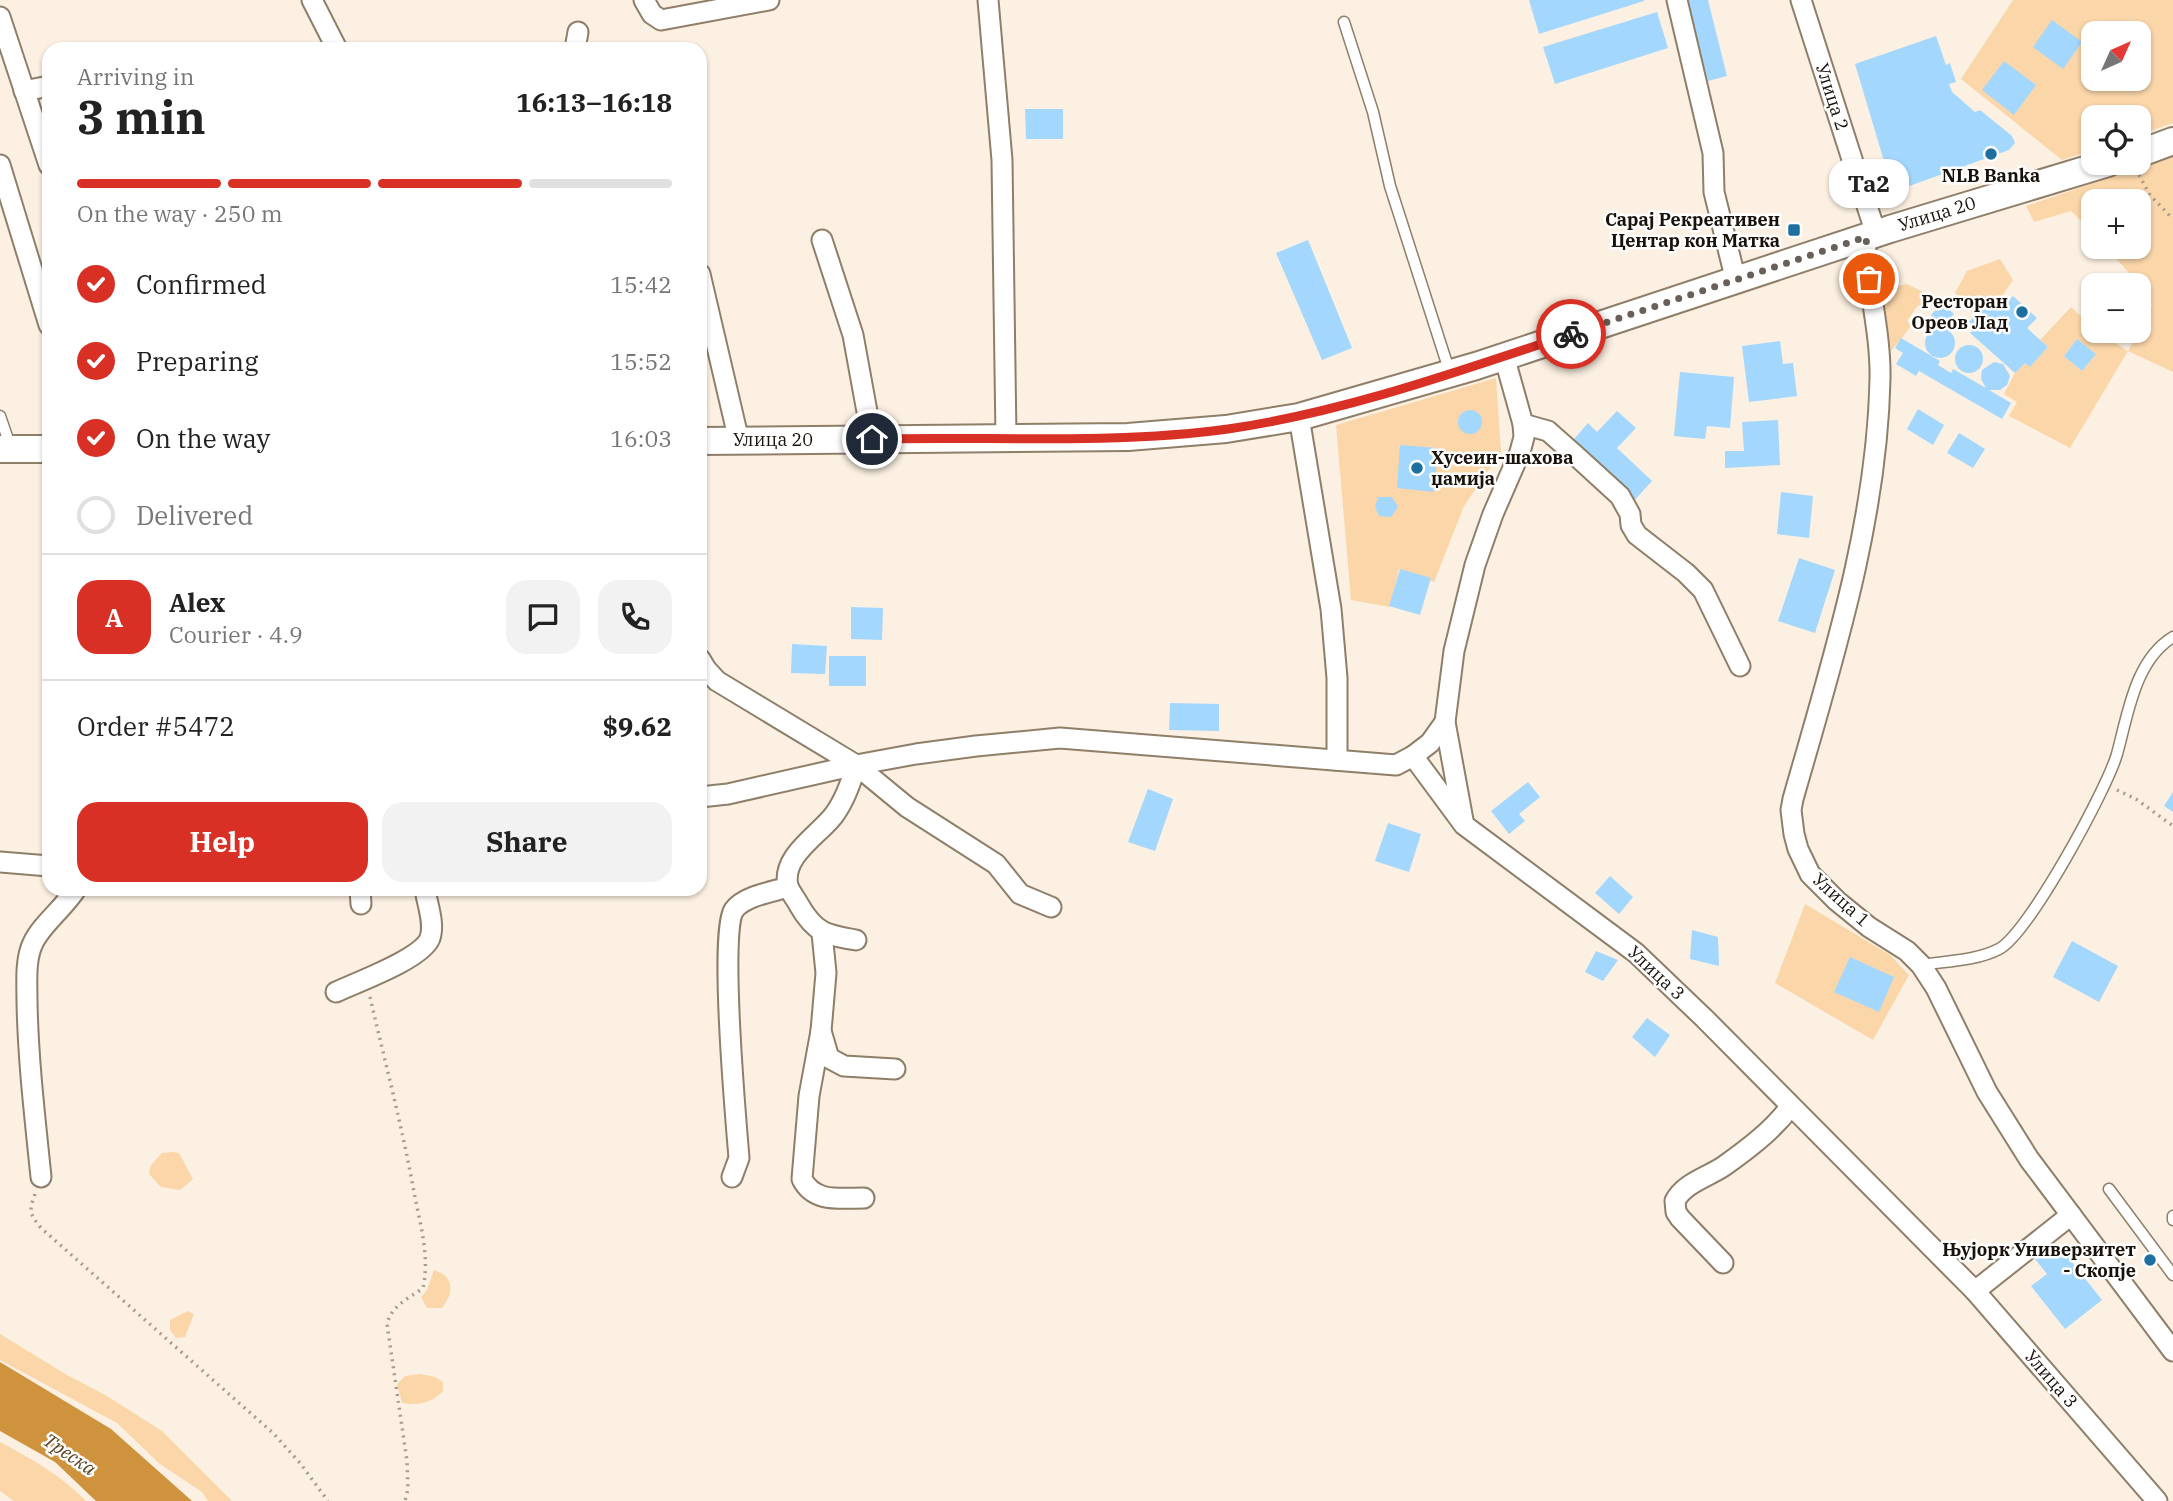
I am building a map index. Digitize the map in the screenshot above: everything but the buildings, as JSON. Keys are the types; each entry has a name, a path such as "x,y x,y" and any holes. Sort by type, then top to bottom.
{"street":[{"path":"312,0 333,42"},
{"path":"644,0 652,14 661,20 769,0"},
{"path":"988,0 1002,160 1006,438"},
{"path":"1677,0 1713,153 1714,192 1736,281"},
{"name":"Улица 2","path":"1801,0 1871,236"},
{"path":"0,17 42,144"},
{"path":"24,91 42,87"},
{"path":"2151,154 2173,141"},
{"path":"0,165 42,302"},
{"name":"Улица 20","path":"707,440 1142,436 1226,429 1299,417 1450,373 1871,236 2081,171"},
{"name":"Улица 1","path":"1871,236 1880,376 1870,480 1853,582 1793,799 1792,821 1797,849 1821,886 1861,920 1907,951 1921,965 1936,988 1992,1101 2029,1159 2173,1351"},
{"path":"822,240 853,335 872,439"},
{"path":"707,304 739,440"},
{"path":"1464,824 1445,722 1454,651 1475,565 1524,437 1523,424 1504,356"},
{"path":"1299,417 1331,609 1337,678 1337,760"},
{"path":"1523,424 1548,432 1620,496 1630,514 1630,526 1637,535 1686,573 1703,590 1740,666"},
{"path":"6,449 42,449"},
{"path":"707,670 725,687 856,765 907,807 996,864 1020,894 1051,907"},
{"path":"707,796 728,794 856,765 976,746 1060,738 1396,765 1430,743 1445,722"},
{"name":"Улица 3","path":"1413,756 1464,824 1636,953 1975,1291 2157,1501"},
{"path":"856,765 841,804 796,856 788,876 788,887 809,920 822,933 856,940"},
{"path":"0,862 42,865"},
{"path":"732,1177 738,1158 729,1002 728,942 731,918 734,909 744,902 788,887"},
{"path":"41,1177 30,1078 27,996 29,957 32,944 39,933 70,896"},
{"path":"336,992 414,956 429,941 431,924 426,896"},
{"path":"822,933 826,982 821,1031 809,1096 802,1179 806,1188 823,1197 864,1198"},
{"path":"821,1031 830,1058 836,1064 865,1069 895,1069"},
{"path":"1723,1263 1676,1212 1675,1201 1684,1189 1722,1167 1769,1130 1790,1107"},
{"path":"1975,1291 2071,1215"}],"lane":[{"path":"1344,22 1373,111 1390,186 1450,373"},
{"path":"0,416 6,449"},
{"path":"1921,965 1975,957 1998,949 2014,937 2049,884 2105,786 2139,679 2160,645 2173,637"},
{"path":"2109,1189 2173,1275"}],"path":[{"path":"2143,175 2150,195 2173,219"},
{"path":"2105,786 2136,799 2173,826"},
{"path":"366,978 401,1127 426,1259 423,1288 396,1306 387,1324 407,1461 408,1489 405,1501"},
{"path":"41,1177 31,1216 41,1228 273,1433 300,1463 328,1501"}],"shaded area":[{"path":"2013,0 2173,0 2173,123 2151,131 2151,105 2081,105 2081,154 2062,160 1961,79"},
{"path":"2173,156 2173,372 2128,351 2132,343 2151,343 2151,273 2129,273 2117,259 2151,259 2151,189 2081,189 2081,221 2071,211 2034,222 2026,206 2117,175 2151,175 2151,163"},
{"path":"2000,259 2013,280 1998,302 1992,297 1975,315 1955,293 1967,271"},
{"path":"1907,284 1933,297 1924,309 1918,305 1907,321 1912,325 1891,351 1883,289"},
{"path":"2071,307 2081,317 2081,342 2077,339 2064,356 2082,371 2096,354 2082,343 2116,343 2128,351 2070,448 2009,416 2017,402 2004,394 2015,373 2025,363 2030,367 2048,347 2040,340"},
{"path":"1496,378 1501,452 1464,506 1434,582 1399,569 1390,607 1351,600 1336,425"},
{"path":"1805,904 1890,955 1909,975 1873,1040 1775,983"},
{"path":"162,1153 179,1153 193,1179 180,1190 161,1187 149,1174 151,1165"},
{"path":"434,1270 449,1281 449,1297 442,1308 427,1308 421,1297 427,1290"},
{"path":"188,1311 194,1314 185,1337 176,1338 170,1330 170,1320"},
{"path":"0,1334 162,1431 232,1501 208,1501 202,1492 160,1464 117,1423 0,1360"},
{"path":"420,1374 443,1382 443,1391 424,1403 402,1403 397,1384 405,1376"},
{"path":"0,1442 56,1476 86,1501 14,1501 0,1491"}],"water":[{"name":"Треска","path":"0,1362 111,1429 192,1501 96,1501 55,1462 0,1431"}],"way so far":[{"path":"1571,334 1866,237 1869,279"}],"place":[{"name":"NLB Banka","path":"1991,154"},
{"name":"Сарај Рекреативен Центар кон Матка","path":"1794,230"},
{"name":"Ta2","path":"1869,279"},
{"name":"Ресторан Ореов Лад","path":"2022,312"},
{"name":"Хусеин-шахова џамија","path":"1417,468"},
{"name":"Њујорк Универзитет - Скопје","path":"2150,1260"}],"route":[{"path":"872,439 1128,437 1226,429 1299,417 1571,334"}]}
